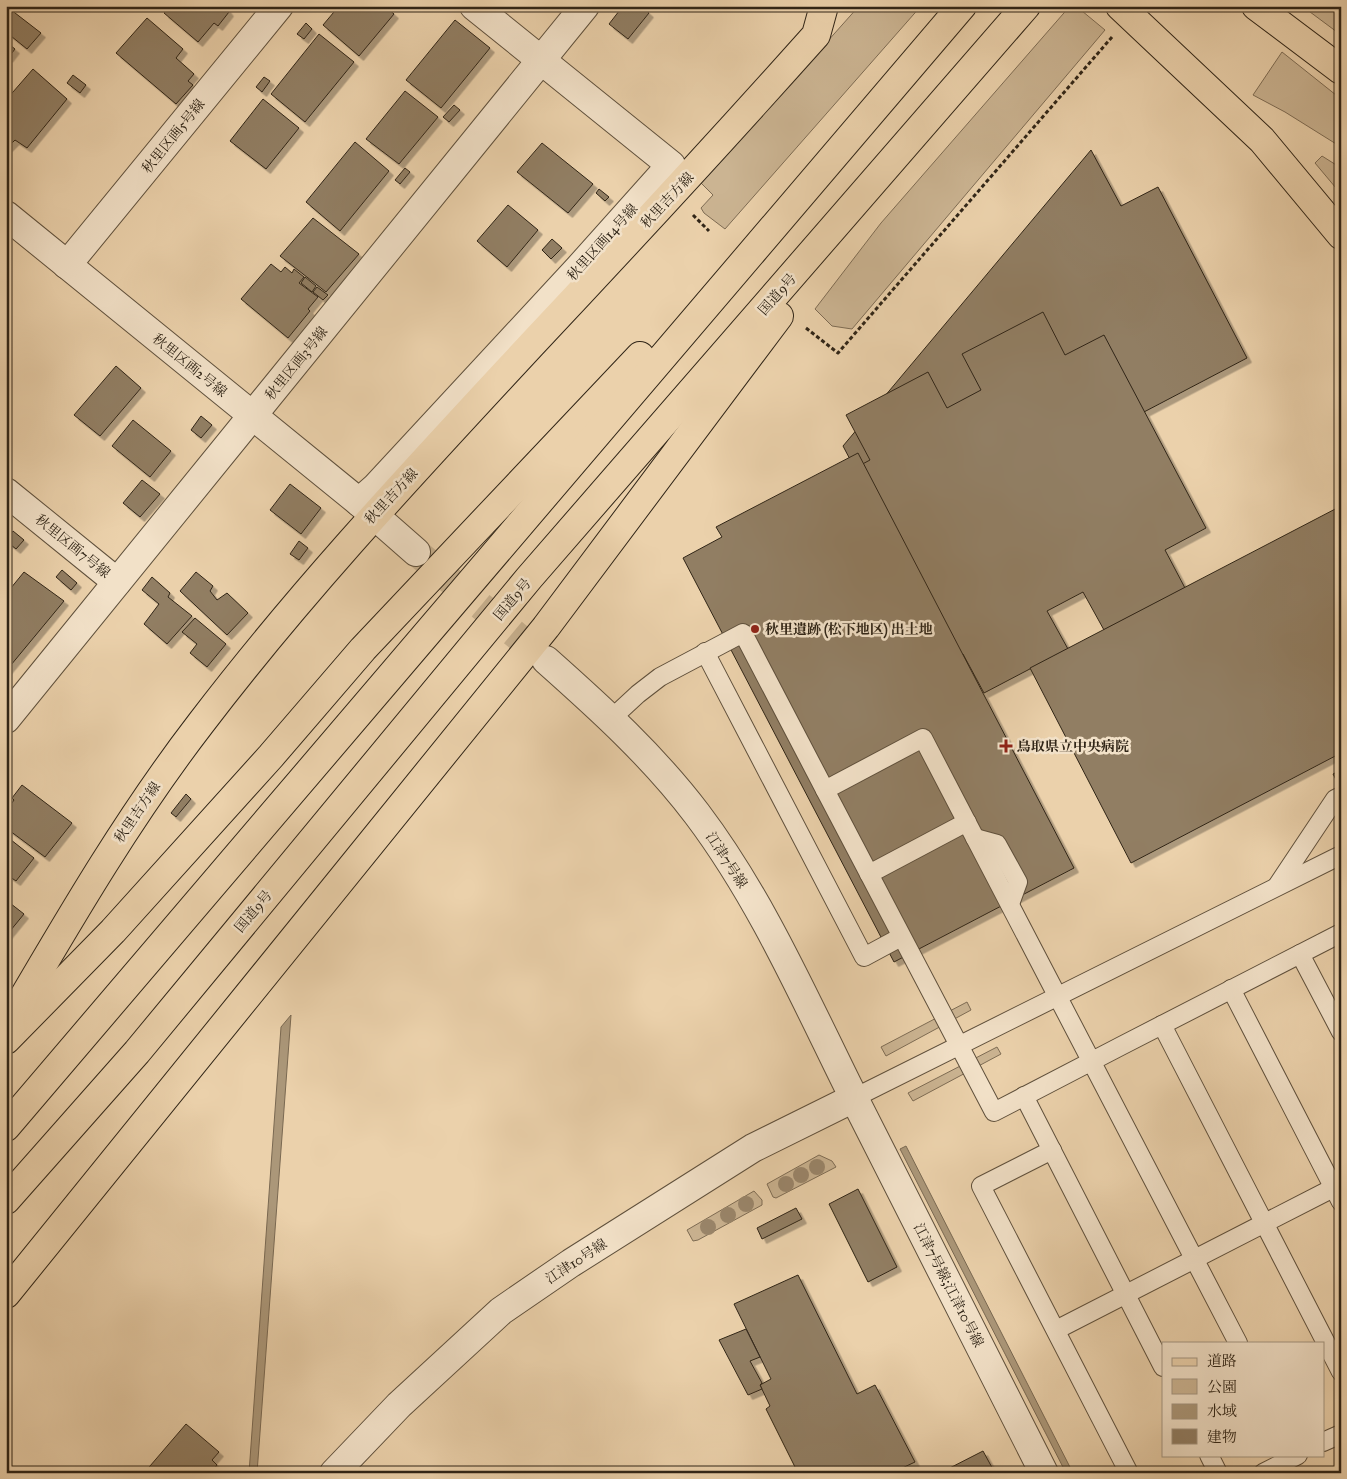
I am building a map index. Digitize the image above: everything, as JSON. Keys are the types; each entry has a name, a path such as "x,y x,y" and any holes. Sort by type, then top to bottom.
{"main road":[{"name":"秋里吉方線","path":"6,1027 80,901 155,785 366,509 695,170 816,35 824,6"},
{"path":"816,35 840,6"},
{"path":"6,1127 962,6"},
{"name":"国道9号","path":"6,1200 137,1052 529,578 891,164 1026,6"},
{"path":"1256,6 1341,70"},
{"path":"1125,11 1262,140 1341,236"},
{"path":"6,1040 113,931 370,642 878,104"},
{"path":"6,1294 546,627 693,433 891,164"}],"street":[{"name":"秋里区画5号線","path":"67,265 279,6"},
{"name":"秋里区画14号線","path":"366,509 376,487 565,284 671,165 474,6"},
{"name":"秋里区画3号線","path":"6,719 585,6"},
{"name":"秋里区画2号線","path":"6,216 366,509"},
{"name":"秋里区画7号線","path":"6,492 117,582"},
{"path":"366,509 416,552"},
{"name":"江津7号線","path":"546,660 611,719 664,774 697,814 726,857 779,950 854,1098"},
{"name":"江津10号線","path":"334,1473 399,1405 501,1311 571,1263 753,1148 854,1098"},
{"name":"江津7号線;江津10号線","path":"854,1098 1044,1473"}],"lane":[{"path":"611,719 648,685 743,633 994,1112 1341,933"},
{"path":"706,652 864,957 902,937"},
{"path":"825,790 924,738 1060,996 1237,1342"},
{"path":"1275,888 1335,799 1341,796"},
{"path":"868,874 967,822"},
{"path":"854,1098 1341,855"},
{"path":"1300,954 1341,1032"},
{"path":"1056,1330 1264,1224 1338,1192 1231,989"},
{"path":"1162,1025 1341,1372"},
{"path":"1024,1096 1162,1365"},
{"path":"1052,1150 981,1186 1129,1473"},
{"path":"1324,1442 1341,1434"},
{"path":"1210,1456 1218,1473"},
{"path":"1263,1473 1294,1456"}],"path":[{"path":"805,328 838,353 1125,11"}],"green space":[{"path":"859,6 921,6 725,229 704,213 701,208 713,195 701,183"},
{"path":"1070,6 1076,6 1105,30 852,329 832,326 815,309 881,223"},
{"path":"1302,6 1341,6 1341,35"},
{"path":"1282,52 1341,99 1341,147 1285,112 1253,95"},
{"path":"1322,156 1341,168 1341,194 1315,163"},
{"path":"967,1002 971,1010 886,1056 881,1047"},
{"path":"997,1047 1001,1054 913,1101 908,1093"},
{"path":"819,1155 832,1161 836,1167 776,1198 773,1197 767,1184"},
{"path":"754,1191 762,1200 762,1205 693,1241 687,1230"}],"water":[{"path":"291,1015 257,1473 249,1473 281,1027"},
{"path":"906,1146 1073,1473 1066,1473 900,1149"}],"building":[{"path":"6,6 41,33 27,49 6,32"},
{"path":"170,6 227,6 226,8 229,12 218,26 214,23 198,42 164,13"},
{"path":"339,6 385,6 394,14 359,56 323,25"},
{"path":"623,6 641,6 649,13 628,39 609,24"},
{"path":"147,18 183,49 176,58 194,74 188,81 193,85 176,104 116,53"},
{"path":"455,20 490,48 441,108 406,80"},
{"path":"306,23 312,29 304,39 297,34"},
{"path":"319,34 354,62 305,122 271,94"},
{"path":"6,42 15,49 8,58 6,56"},
{"path":"33,69 67,99 27,148 15,140 6,149 6,100"},
{"path":"73,75 86,85 80,93 67,83"},
{"path":"264,77 270,81 262,92 256,87"},
{"path":"405,91 438,117 399,164 366,139"},
{"path":"263,99 299,128 266,169 230,141"},
{"path":"454,105 460,110 449,122 443,117"},
{"path":"355,142 389,171 340,231 306,202"},
{"path":"542,143 593,184 568,213 517,172"},
{"path":"1091,150 1121,206 1158,187 1247,358 894,543 843,446"},
{"path":"405,168 410,172 400,184 395,180"},
{"path":"599,189 609,197 605,201 596,193"},
{"path":"508,205 538,230 507,267 477,241"},
{"path":"313,218 359,254 326,292 280,256"},
{"path":"552,239 562,248 551,259 542,250"},
{"path":"271,264 281,272 285,267 292,273 294,269 304,277 299,283 318,297 308,309 310,311 288,338 241,299"},
{"path":"305,277 316,286 312,292 301,283"},
{"path":"317,287 328,295 323,300 313,292"},
{"path":"1043,312 1065,355 1104,335 1206,528 1165,550 1185,588 1104,630 1083,592 1047,611 1068,649 984,693 963,654 927,673 827,483 870,460 846,415 928,372 947,408 981,390 962,354"},
{"path":"116,366 141,388 100,436 74,415"},
{"path":"201,416 212,425 201,438 191,430"},
{"path":"133,420 171,451 150,477 112,446"},
{"path":"858,453 1074,868 894,962 683,558 722,537 716,527"},
{"path":"142,480 160,494 140,517 123,503"},
{"path":"290,484 321,508 301,534 270,510"},
{"path":"1341,506 1341,753 1131,863 1030,668"},
{"path":"13,531 24,540 16,549 6,541"},
{"path":"299,541 308,548 299,560 290,554"},
{"path":"62,570 77,583 71,590 56,577"},
{"path":"24,572 64,601 6,671 6,594"},
{"path":"196,572 213,586 210,591 217,600 227,593 248,613 227,635 180,591"},
{"path":"152,577 170,593 168,597 192,616 167,644 144,624 159,604 142,590"},
{"path":"195,618 226,644 207,667 190,653 197,644 182,632"},
{"path":"1341,770 1341,789 1333,774"},
{"path":"22,785 72,823 45,857 6,828 6,811 14,800 12,798"},
{"path":"186,794 191,799 176,817 171,813"},
{"path":"6,836 34,858 16,881 6,874"},
{"path":"6,900 24,914 6,936"},
{"path":"858,1189 897,1267 868,1282 829,1204"},
{"path":"796,1208 802,1219 762,1239 757,1228"},
{"path":"798,1275 857,1394 875,1385 915,1462 896,1471 897,1473 798,1473 766,1409 770,1406 760,1385 771,1379 734,1304"},
{"path":"746,1329 760,1357 750,1361 762,1383 760,1385 762,1389 748,1395 719,1340"},
{"path":"186,1424 219,1452 212,1460 217,1465 211,1473 144,1473"},
{"path":"983,1451 995,1473 940,1473"}],"tunnel":[{"path":"416,552 546,660"}],"place":[{"name":"秋里遺跡 (松下地区) 出土地","path":"755,629"},
{"name":"鳥取県立中央病院","path":"1006,746"}]}
